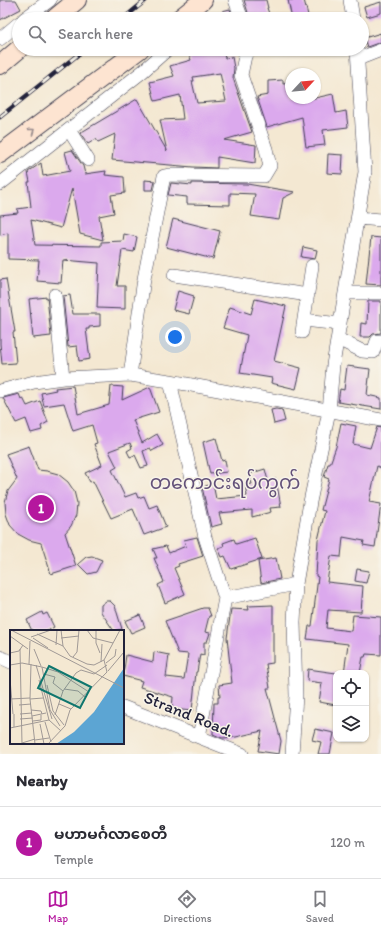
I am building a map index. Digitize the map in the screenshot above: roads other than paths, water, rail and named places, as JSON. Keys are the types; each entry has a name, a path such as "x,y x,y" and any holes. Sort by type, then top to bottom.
{"main road":[{"path":"62,12 77,0"},
{"path":"0,65 12,55"},
{"path":"0,154 131,56"}],"street":[{"path":"35,12 50,0"},
{"path":"235,0 239,12"},
{"path":"350,0 352,12"},
{"path":"0,39 12,30"},
{"path":"369,52 381,50"},
{"path":"0,184 159,56"},
{"path":"130,375 143,286 164,176 264,176 270,166 266,149 241,76 246,56"},
{"path":"292,754 296,696 294,622 296,584 310,502 329,411 340,324 365,172 358,56"},
{"path":"69,130 88,160"},
{"path":"358,218 381,220"},
{"path":"312,266 303,326 340,324"},
{"path":"174,275 308,295"},
{"path":"346,293 381,293"},
{"path":"55,296 63,378"},
{"path":"338,339 362,351 373,352 377,341 381,341"},
{"path":"0,391 34,382 63,378 130,375 381,420"},
{"path":"170,381 205,537 225,598 198,737"},
{"path":"225,598 296,584"},
{"path":"0,657 10,662"},
{"name":"Strand Road.","path":"124,707 242,754"}],"railway":[{"path":"131,12 146,0"},
{"path":"0,117 76,56"}],"place":[{"name":"မဟာမင်္ဂလာစေတီ","path":"41,508"}],"district":[{"name":"တကောင်းရပ်ကွက်","path":"225,482"}]}
